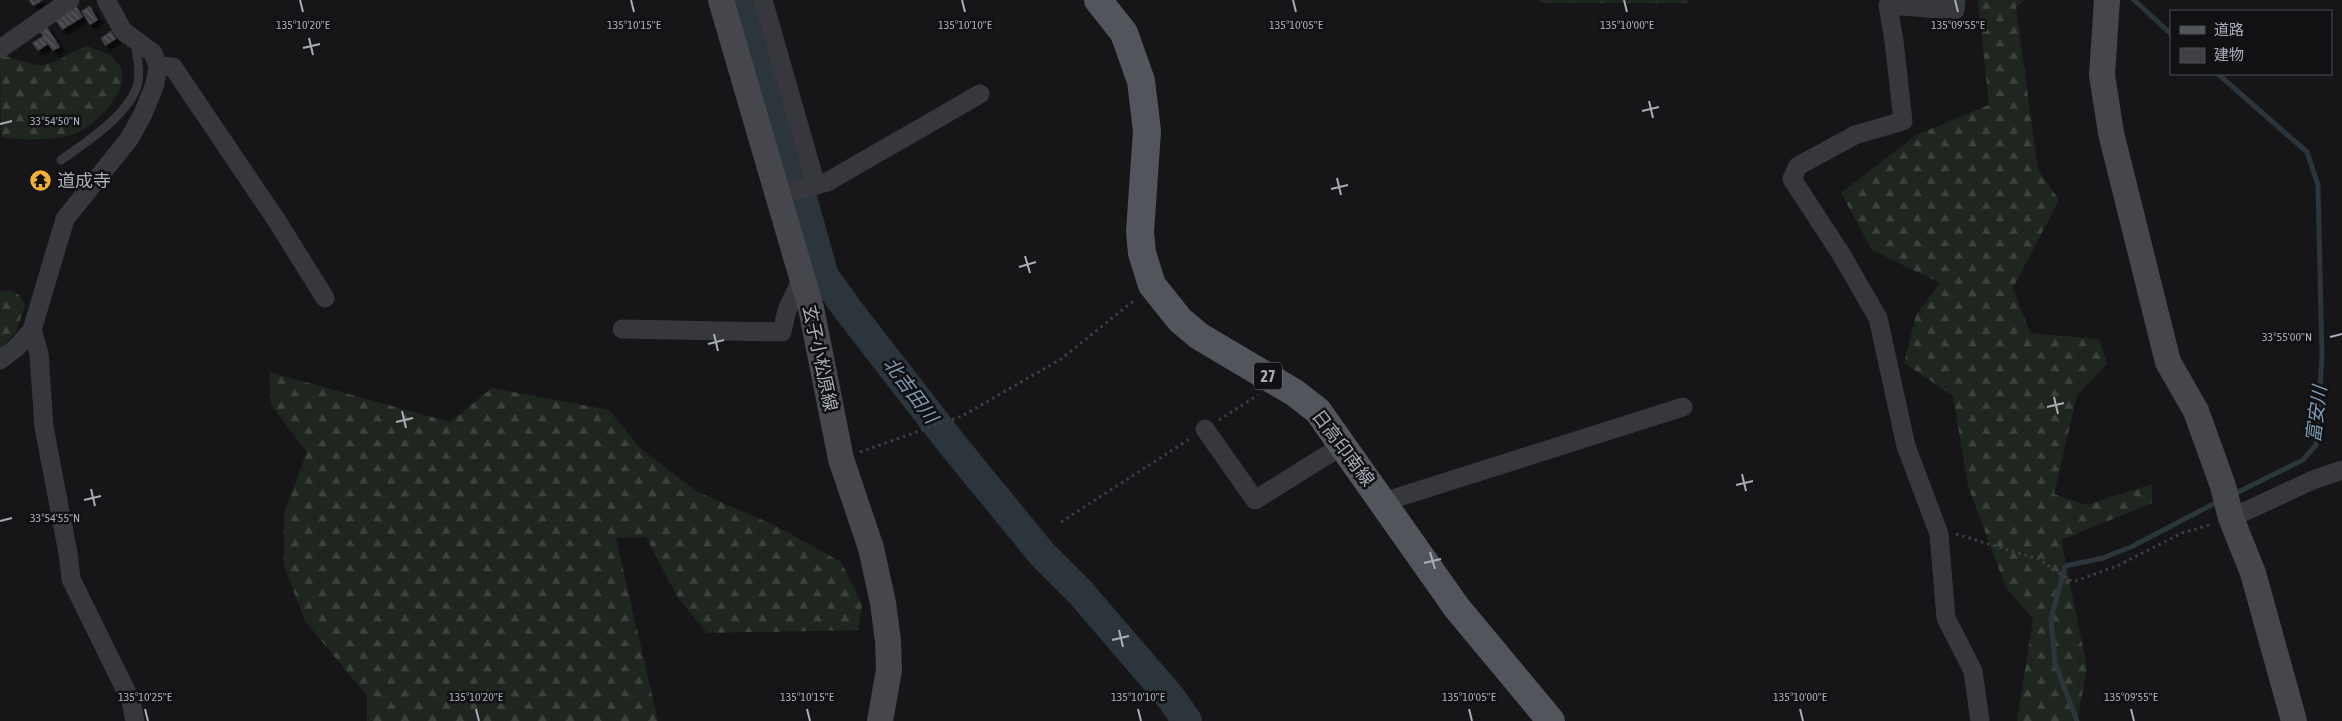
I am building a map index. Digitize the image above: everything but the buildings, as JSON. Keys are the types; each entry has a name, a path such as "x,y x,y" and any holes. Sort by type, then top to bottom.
{"main road":[{"name":"玄子小松原線","path":"720,0 811,308 841,459 871,548 883,603 888,641 888,670 880,721"},
{"name":"日高印南線","path":"1098,0 1124,33 1141,81 1147,130 1140,232 1142,253 1152,285 1180,320 1199,336 1277,382 1318,412 1344,445 1457,608 1552,721"},
{"path":"2107,2 2102,75 2111,133 2168,362 2196,411 2223,486 2231,517 2253,573 2294,721"}],"street":[{"path":"0,49 70,0"},
{"path":"0,360 16,348 32,330 66,219 130,139 155,84 158,66 153,53 123,32 106,0"},
{"path":"763,0 816,185"},
{"path":"1956,0 1954,10 1888,5 1903,121 1855,135 1798,166 1792,179 1842,254 1878,318 1906,446 1939,534 1946,618 1973,671 1980,721"},
{"path":"158,66 173,67 277,221 325,298"},
{"path":"778,195 827,182 980,94"},
{"path":"622,329 782,332 787,310 802,278"},
{"path":"32,330 39,354 44,427 68,553 71,579 131,701 135,721"},
{"path":"1383,502 1683,407"},
{"path":"1205,429 1255,500 1344,445"},
{"path":"2231,517 2313,480 2342,470"}],"lane":[{"path":"61,160 113,120 130,100 138,82 135,40"}],"path":[{"path":"841,459 962,416 1061,359 1152,285"},
{"path":"1061,522 1277,382"},
{"path":"1939,534 1959,534 2038,559 2073,582 2119,565 2182,532 2231,517"}],"green space":[{"path":"1540,0 1688,0 1687,3 1540,3"},
{"path":"1978,0 2025,0 2016,7 2038,170 2059,200 2013,288 2030,333 2099,339 2107,364 2077,395 2054,494 2086,505 2152,484 2152,503 2061,540 2087,668 2077,721 2017,721 2033,619 2006,588 1968,486 1953,396 1904,363 1916,315 1940,283 1872,250 1841,193 1916,135 1989,105"},
{"path":"87,46 110,55 121,67 121,86 114,100 102,115 81,131 58,138 17,139 1,137 0,58 4,56 46,65"},
{"path":"10,290 19,295 25,305 16,332 0,350 0,292"},
{"path":"269,372 450,422 492,388 609,410 640,448 698,492 776,526 841,562 862,604 858,630 707,633 678,598 646,537 616,538 658,721 367,721 367,696 305,621 284,566 284,513 307,452 271,405"}],"waterway":[{"name":"北吉田川","path":"746,0 824,276 952,444 1042,554 1080,592 1171,698 1187,721"},
{"name":"富安川","path":"2134,0 2170,33"},
{"name":"富安川","path":"2219,75 2307,152 2318,185 2322,358 2316,445 2303,460 2234,494"},
{"name":"富安川","path":"2077,721 2055,663 2051,619 2065,566 2103,558 2131,547 2219,501"}],"place":[{"name":"道成寺","path":"41,181"}]}
